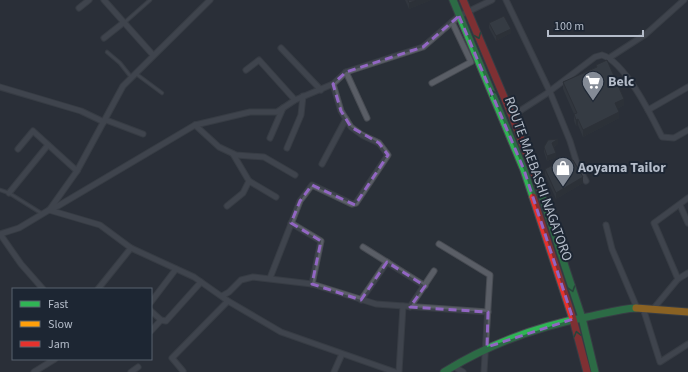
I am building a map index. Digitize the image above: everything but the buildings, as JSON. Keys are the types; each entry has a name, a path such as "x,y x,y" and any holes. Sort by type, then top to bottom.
{"main road":[{"name":"ROUTE MAEBASHI NAGATORO","path":"453,0 524,170 573,319 587,372"},
{"name":"ROUTE MAEBASHI NAGATORO","path":"463,0 512,116 545,204 582,318 595,372"},
{"path":"444,372 487,347 523,333 573,319 623,309 654,308 688,312"}],"street":[{"path":"80,8 89,0"},
{"path":"104,0 123,24 153,55"},
{"path":"49,210 77,171 123,86 210,0"},
{"path":"42,288 21,264 0,234 19,228 195,125 250,112 271,112 282,108 303,96 333,84 346,72 423,47 467,11 492,0"},
{"path":"506,0 550,92 570,141 578,168 586,181"},
{"path":"609,58 646,34 684,0"},
{"path":"432,83 471,62 452,22"},
{"path":"104,38 123,24"},
{"path":"281,48 321,90"},
{"path":"512,116 550,92 595,57 602,54 609,58 633,85 662,137 674,138 688,130"},
{"path":"246,70 260,60 295,100"},
{"path":"346,72 367,118"},
{"path":"270,278 300,201 312,185 352,204 356,203 388,155 379,143 362,135 351,127 341,111 333,84"},
{"path":"648,110 688,86"},
{"path":"0,87 81,111 143,134"},
{"path":"288,148 301,115 303,96"},
{"path":"270,138 282,108"},
{"path":"322,164 346,119"},
{"path":"195,125 219,147 233,153 264,157 295,175"},
{"path":"18,149 33,131 77,171"},
{"path":"9,193 48,145"},
{"path":"233,153 249,181 276,197"},
{"path":"227,206 243,193 249,181"},
{"path":"678,279 654,223 688,198"},
{"path":"680,205 688,223"},
{"path":"49,210 100,225 131,248 194,277 228,301 280,332 395,372"},
{"path":"291,223 321,241 312,284"},
{"path":"606,225 612,249 640,308 660,362 688,344"},
{"path":"439,244 490,275 487,347 484,372"},
{"path":"363,246 425,286"},
{"path":"99,288 131,248"},
{"path":"361,300 387,262"},
{"path":"152,301 176,269"},
{"path":"410,307 434,271"},
{"path":"654,308 678,279 688,273"},
{"path":"222,296 229,292 241,280 253,277 270,278 312,284 376,304 488,312"},
{"path":"152,312 161,320 166,321 200,282"},
{"path":"183,371 172,358 228,301"},
{"path":"399,372 403,306"},
{"path":"152,330 161,320"},
{"path":"334,372 342,354"},
{"path":"34,372 53,360"},
{"path":"453,366 463,372"},
{"path":"131,372 138,367"}],"lane":[{"path":"123,24 150,0"},
{"path":"107,52 133,75 162,93"},
{"path":"0,190 9,193 42,214"}],"highlighted area":[{"path":"459,16 524,170 573,319 487,347 488,312 410,307 425,286 387,262 361,300 312,284 321,241 291,223 300,201 312,185 355,205 388,155 379,143 351,127 341,111 333,84 346,72 423,47"}],"traffic: fast":[{"path":"453,0 524,170 533,197"},
{"path":"539,187 582,318 595,372"},
{"path":"444,372 478,353 531,331 617,310 636,308"}],"traffic: slow":[{"path":"636,308 688,312"}],"traffic: jam":[{"path":"463,0 512,116 539,187"},
{"path":"533,197 573,319 587,372"}],"place":[{"name":"Belc","path":"593,102"},
{"name":"Aoyama Tailor","path":"563,188"}]}
